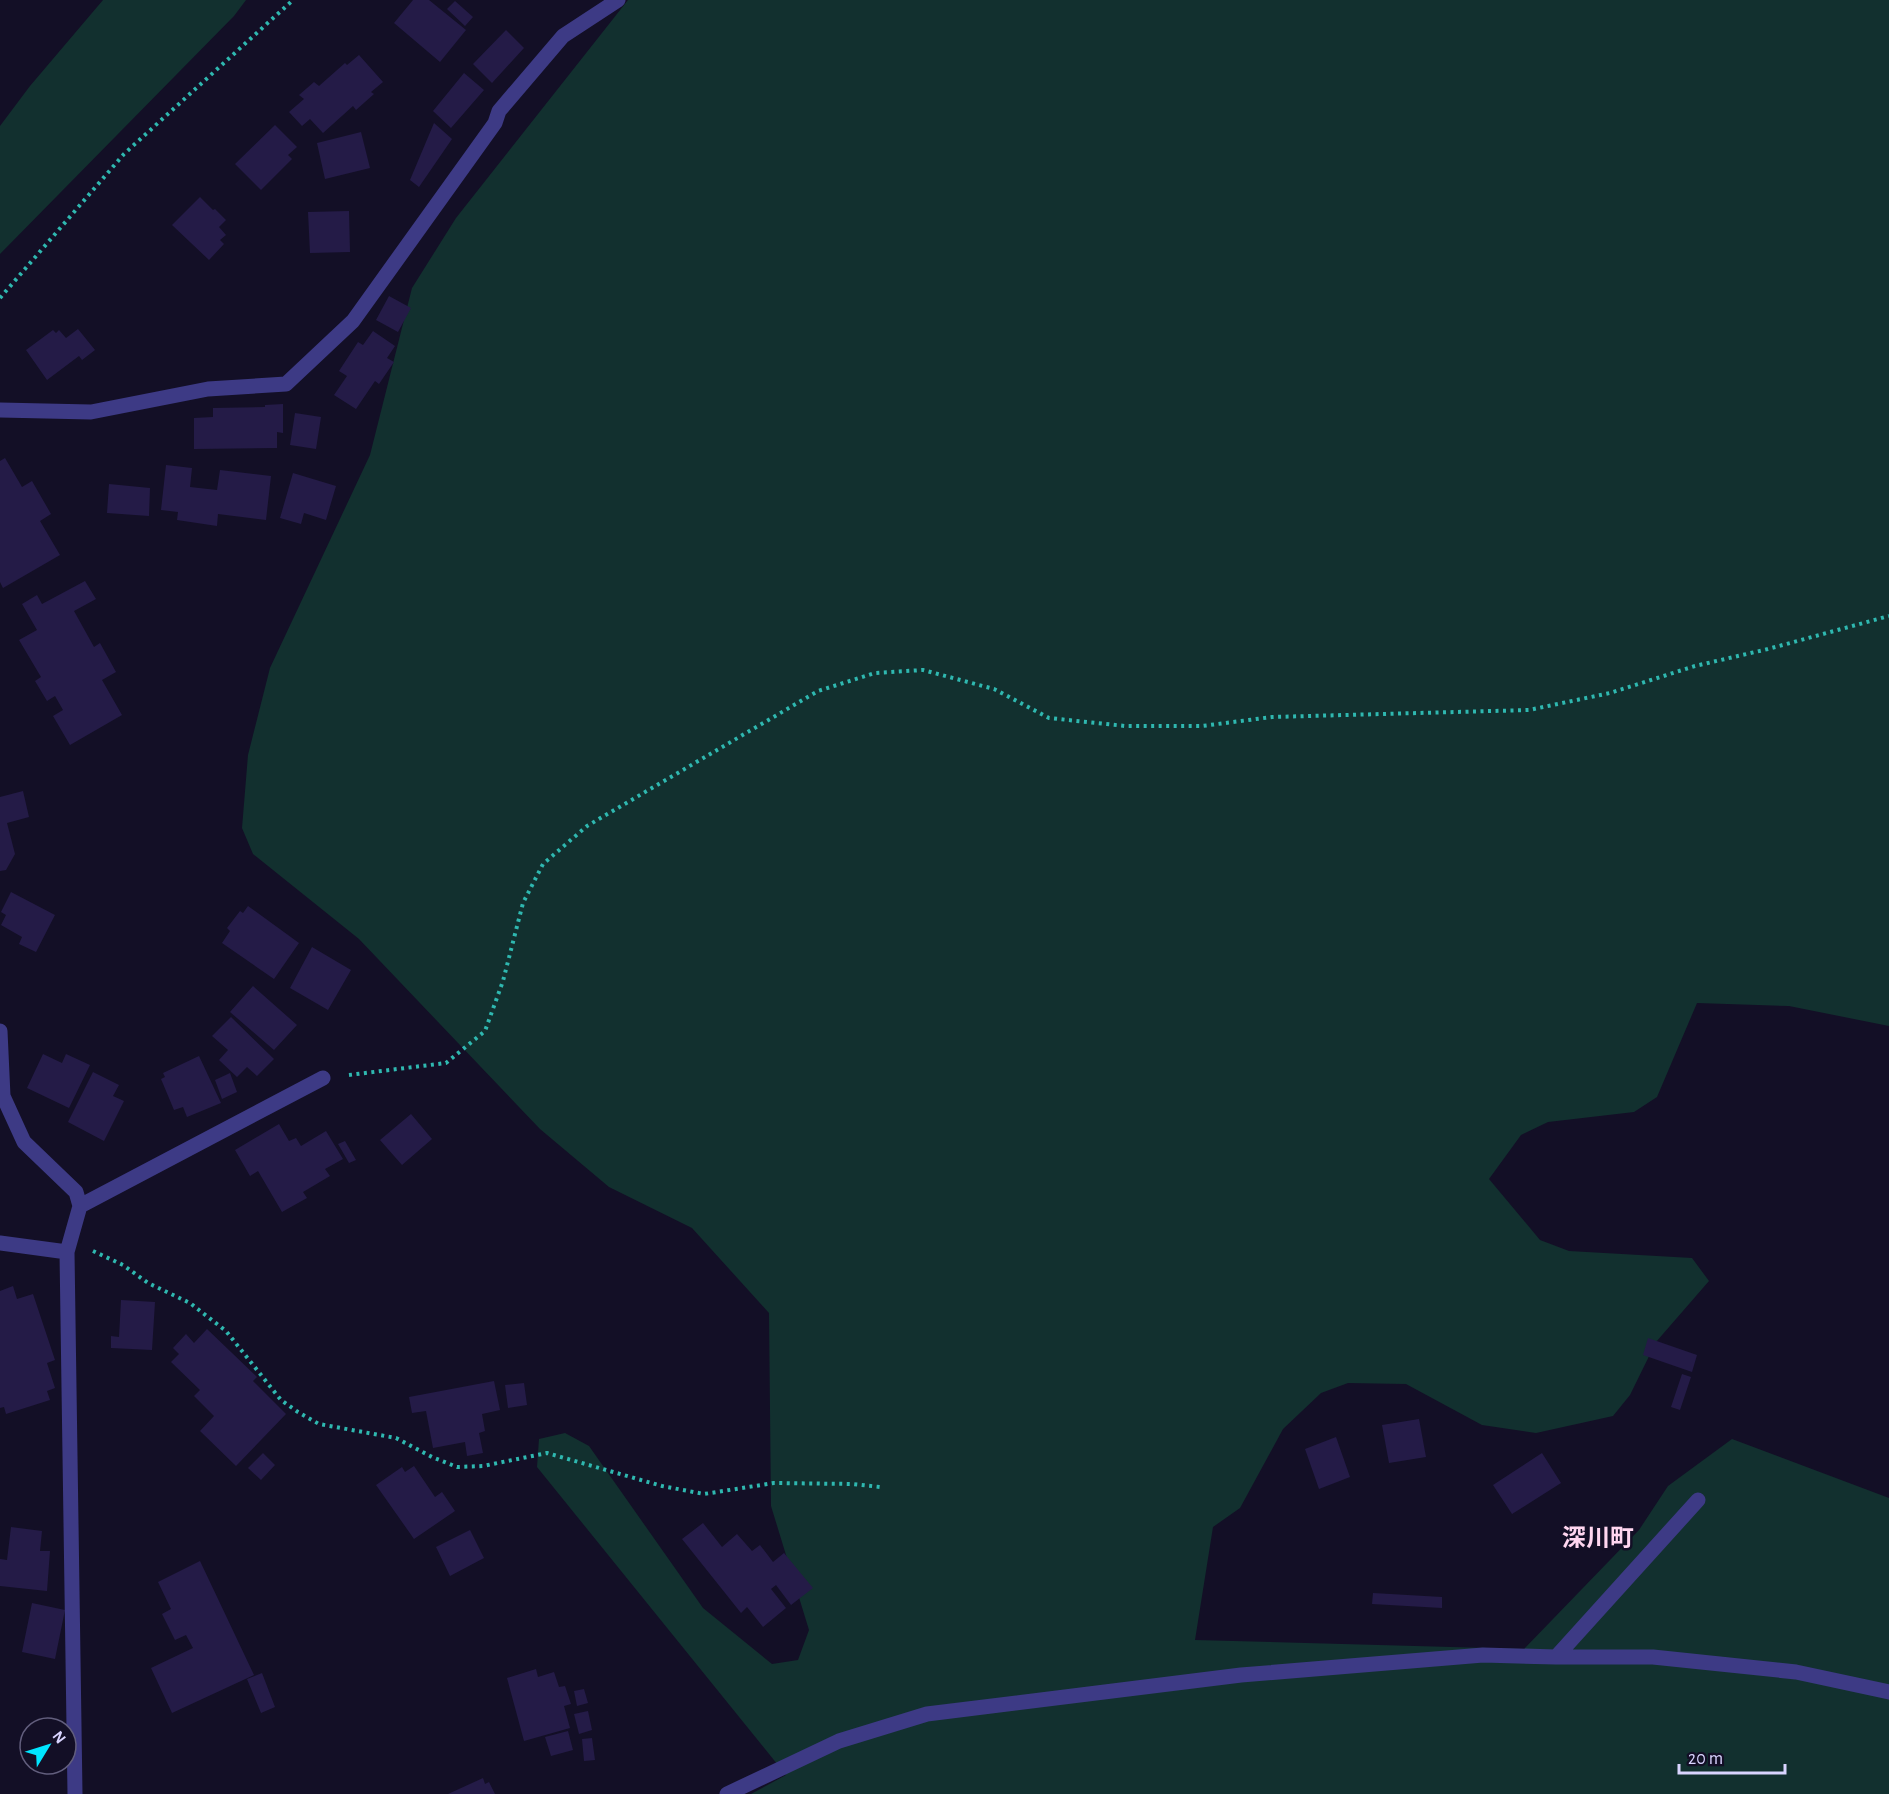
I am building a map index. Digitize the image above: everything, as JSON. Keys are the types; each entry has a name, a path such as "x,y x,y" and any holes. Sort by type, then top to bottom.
{"street":[{"path":"0,410 91,412 208,389 286,384 353,321 495,123 499,111 563,36 618,0"},
{"path":"0,1031 3,1096 24,1142 76,1192 80,1206 68,1246 75,1794"},
{"path":"80,1206 323,1078"},
{"path":"0,1243 68,1246"},
{"path":"1556,1657 1698,1500"},
{"path":"727,1794 839,1741 927,1714 1241,1675 1483,1655 1653,1657 1796,1672 1889,1692"}],"path":[{"path":"0,298 124,154 292,0"},
{"path":"323,1078 446,1063 485,1031 503,981 523,903 543,864 587,826 818,691 875,673 923,670 994,689 1049,718 1125,726 1202,726 1272,717 1529,710 1610,693 1695,666 1889,616"},
{"path":"68,1246 123,1265 148,1282 190,1303 226,1331 281,1400 297,1412 319,1424 396,1438 458,1467 483,1466 547,1453 662,1486 704,1494 774,1483 853,1484 880,1487"}],"green space":[{"path":"103,0 246,0 234,16 0,254 0,126 30,86"},
{"path":"628,0 1889,0 1889,1026 1789,1006 1697,1003 1657,1097 1634,1112 1548,1122 1521,1135 1489,1179 1540,1240 1569,1251 1692,1258 1709,1281 1656,1342 1630,1395 1613,1416 1536,1433 1482,1425 1406,1384 1348,1383 1321,1393 1283,1429 1240,1508 1213,1527 1195,1640 1524,1649 1639,1530 1668,1486 1732,1439 1889,1498 1889,1794 751,1794 786,1775 537,1467 539,1439 565,1433 589,1446 703,1608 772,1664 798,1660 809,1630 771,1506 769,1313 692,1228 609,1187 540,1129 359,939 253,854 242,828 248,755 270,668 370,455 412,288 456,218"}],"building":[{"path":"413,0 429,0 466,30 440,62 394,23"},
{"path":"455,1 473,17 465,26 447,9"},
{"path":"506,30 524,48 492,83 473,64"},
{"path":"359,55 383,82 371,92 374,94 356,110 353,106 323,133 310,119 302,126 289,112 304,99 299,95 314,82 319,86 345,63 347,65"},
{"path":"464,73 484,90 451,128 433,111"},
{"path":"434,123 452,139 419,187 410,180"},
{"path":"275,125 297,147 288,155 292,159 261,190 235,164"},
{"path":"361,132 370,168 325,179 317,143"},
{"path":"200,197 226,220 219,227 226,235 220,240 224,244 209,260 172,225"},
{"path":"349,211 350,252 310,253 308,212"},
{"path":"389,296 411,308 398,332 376,320"},
{"path":"78,329 95,350 82,360 79,356 47,380 26,350 53,330 56,333 59,330 66,338"},
{"path":"373,331 395,346 387,358 394,362 379,384 375,381 356,409 334,395 347,376 339,371 358,342 363,345"},
{"path":"283,404 283,433 277,432 277,448 194,449 194,418 213,417 213,408 265,407 265,405"},
{"path":"295,413 321,417 316,449 290,445"},
{"path":"5,458 22,487 32,481 51,514 40,521 60,555 3,588 0,582 0,461"},
{"path":"166,465 192,468 190,487 217,490 220,470 271,476 266,520 218,514 217,526 177,520 178,512 161,510"},
{"path":"293,473 336,486 326,520 304,513 301,524 280,518"},
{"path":"109,484 150,488 149,516 107,513"},
{"path":"85,581 96,599 74,611 94,647 100,643 116,672 102,680 122,715 70,745 53,716 63,710 55,696 47,701 35,681 41,677 19,640 37,630 22,604 37,595 42,604"},
{"path":"23,791 29,817 7,823 15,854 6,870 0,871 0,797"},
{"path":"11,892 55,915 36,952 19,944 22,937 1,925 6,915 1,912"},
{"path":"248,906 299,943 274,979 222,943 230,931 227,928 240,911 243,913"},
{"path":"312,947 351,970 328,1010 290,988"},
{"path":"253,986 297,1025 274,1050 230,1012"},
{"path":"231,1017 274,1059 257,1076 247,1067 237,1077 219,1060 228,1050 212,1036"},
{"path":"43,1054 62,1063 66,1054 90,1065 69,1108 27,1088"},
{"path":"199,1056 221,1103 187,1117 183,1107 174,1110 161,1079 165,1077 163,1073"},
{"path":"93,1072 119,1085 113,1096 124,1101 104,1141 68,1122"},
{"path":"230,1073 237,1092 222,1099 215,1080"},
{"path":"411,1114 432,1139 402,1165 380,1140"},
{"path":"279,1124 289,1141 296,1138 301,1146 326,1131 343,1159 325,1169 330,1176 303,1192 307,1198 282,1212 258,1171 250,1176 235,1150"},
{"path":"345,1141 356,1160 349,1163 338,1144"},
{"path":"13,1286 17,1299 33,1294 55,1360 47,1363 55,1388 47,1391 50,1400 6,1414 4,1407 0,1408 0,1291"},
{"path":"121,1300 155,1302 152,1350 111,1348 111,1336 119,1337"},
{"path":"207,1329 257,1377 253,1381 286,1414 236,1466 200,1431 214,1416 194,1396 200,1390 171,1362 179,1354 173,1348 186,1334 194,1343"},
{"path":"1648,1338 1697,1355 1692,1372 1643,1355"},
{"path":"1682,1374 1691,1377 1680,1410 1671,1407"},
{"path":"494,1381 500,1410 482,1414 485,1431 479,1433 483,1453 467,1456 465,1442 433,1448 426,1411 412,1413 409,1397"},
{"path":"524,1383 527,1405 508,1408 505,1385"},
{"path":"1419,1419 1426,1457 1389,1463 1382,1425"},
{"path":"1336,1437 1350,1477 1319,1489 1305,1449"},
{"path":"263,1453 275,1465 261,1480 248,1468"},
{"path":"1542,1453 1561,1483 1512,1514 1493,1485"},
{"path":"414,1466 435,1497 442,1492 455,1511 414,1539 376,1485 402,1467 405,1472"},
{"path":"703,1523 722,1547 737,1534 752,1551 760,1545 773,1562 784,1553 813,1588 791,1605 776,1585 771,1589 786,1608 763,1627 747,1607 741,1613 682,1539"},
{"path":"11,1527 42,1531 40,1551 50,1551 47,1591 0,1586 0,1559 7,1560"},
{"path":"470,1530 484,1558 450,1576 436,1547"},
{"path":"200,1561 254,1675 172,1713 151,1668 193,1648 186,1635 175,1640 162,1614 171,1609 158,1582"},
{"path":"1373,1593 1442,1597 1442,1608 1372,1604"},
{"path":"32,1603 65,1610 55,1659 22,1652"},
{"path":"536,1669 538,1677 554,1672 559,1687 565,1686 571,1704 564,1706 570,1728 524,1741 507,1678"},
{"path":"262,1673 275,1707 261,1713 247,1679"},
{"path":"584,1689 588,1703 577,1706 574,1691"},
{"path":"588,1711 592,1730 579,1734 574,1714"},
{"path":"568,1731 573,1750 551,1756 545,1737"},
{"path":"592,1738 595,1760 584,1761 582,1739"},
{"path":"483,1778 485,1784 489,1782 495,1794 448,1794"}],"district":[{"name":"深川町","path":"1598,1539"}]}
